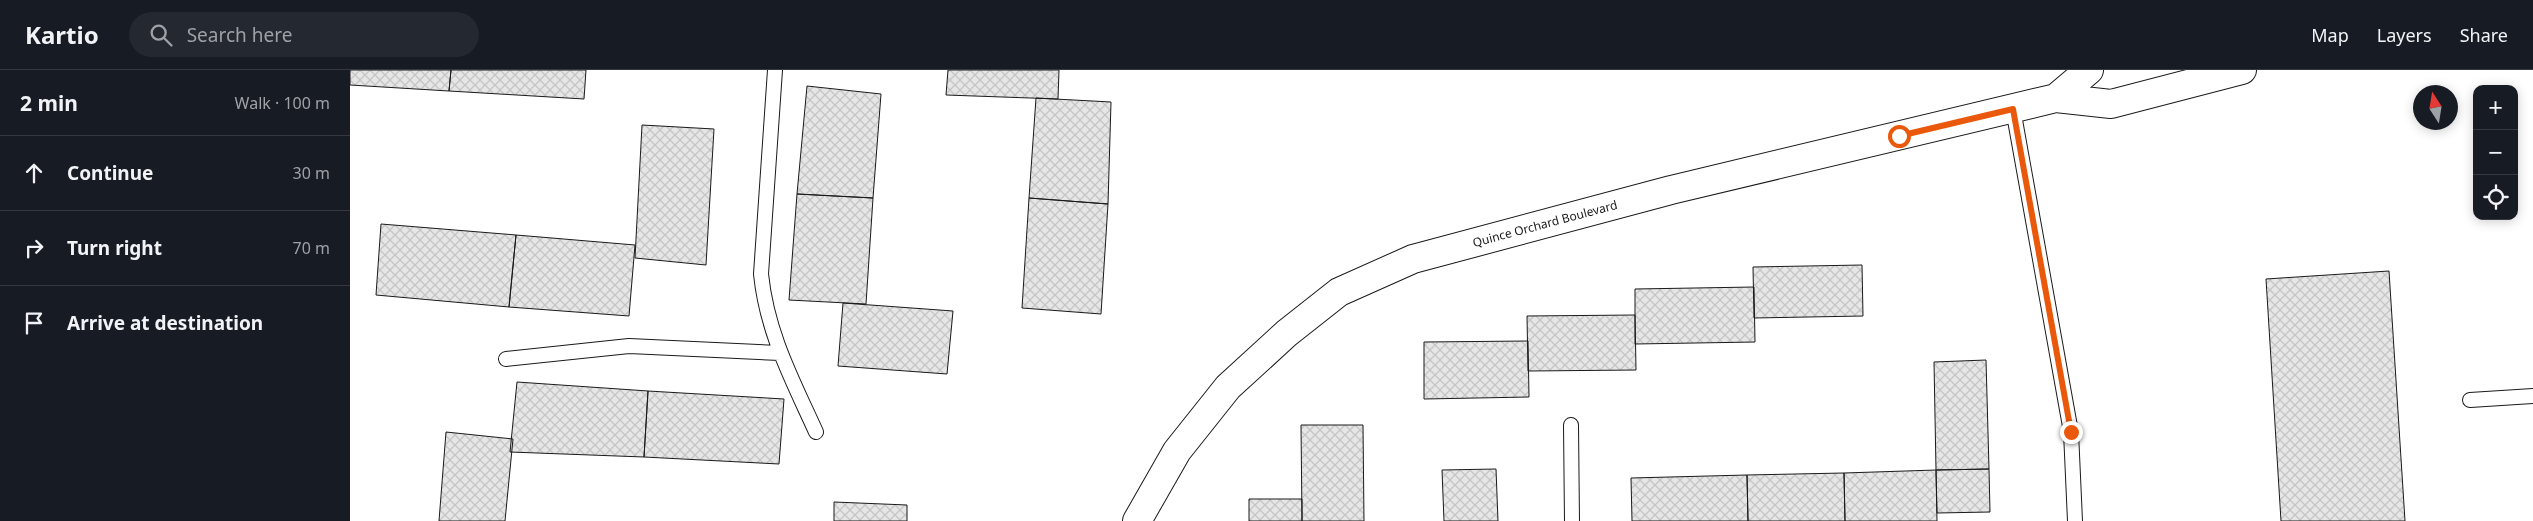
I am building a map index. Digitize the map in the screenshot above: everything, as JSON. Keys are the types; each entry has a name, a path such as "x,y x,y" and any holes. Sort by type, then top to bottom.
{"street":[{"name":"Quince Orchard Boulevard","path":"2056,98 2089,70"},
{"name":"Quince Orchard Boulevard","path":"1137,521 1177,451 1228,387 1288,333 1339,292 1422,256 1671,190 2056,98 2111,104 2242,70"}],"lane":[{"path":"775,70 761,274 768,322 816,432"},
{"path":"2013,109 2071,432 2075,521"},
{"path":"506,359 629,346 780,353"},
{"path":"2470,400 2533,396"},
{"path":"1571,425 1572,521"}],"building":[{"path":"350,70 451,70 449,91 350,85"},
{"path":"451,70 586,70 584,99 449,91"},
{"path":"948,70 1059,70 1058,99 946,95"},
{"path":"807,86 881,94 873,198 797,194"},
{"path":"1036,98 1111,102 1108,204 1029,198"},
{"path":"642,125 714,129 706,265 635,258"},
{"path":"797,194 873,198 866,304 789,300"},
{"path":"1029,198 1108,204 1101,314 1022,308"},
{"path":"381,224 516,235 509,307 376,295"},
{"path":"516,235 635,245 629,316 509,307"},
{"path":"1862,265 1863,316 1754,318 1753,267"},
{"path":"2389,271 2405,521 2281,521 2266,279"},
{"path":"1754,287 1755,342 1635,344 1635,289"},
{"path":"843,303 953,311 947,374 838,366"},
{"path":"1635,315 1636,370 1528,371 1527,316"},
{"path":"1528,341 1529,397 1424,399 1424,342"},
{"path":"1986,360 1989,469 1936,470 1934,362"},
{"path":"517,382 648,391 644,457 510,452"},
{"path":"648,391 784,399 779,464 644,457"},
{"path":"1301,425 1363,425 1364,521 1302,521"},
{"path":"446,432 513,439 505,521 439,521"},
{"path":"1496,469 1498,521 1444,521 1442,470"},
{"path":"1989,469 1990,512 1937,513 1936,470"},
{"path":"1936,470 1937,521 1845,521 1844,473"},
{"path":"1844,473 1845,521 1748,521 1747,475"},
{"path":"1747,475 1748,521 1632,521 1631,478"},
{"path":"1249,499 1302,499 1302,521 1249,521"},
{"path":"834,502 907,505 907,521 834,521"}],"route":[{"path":"1899,136 2013,109 2071,432"}]}
